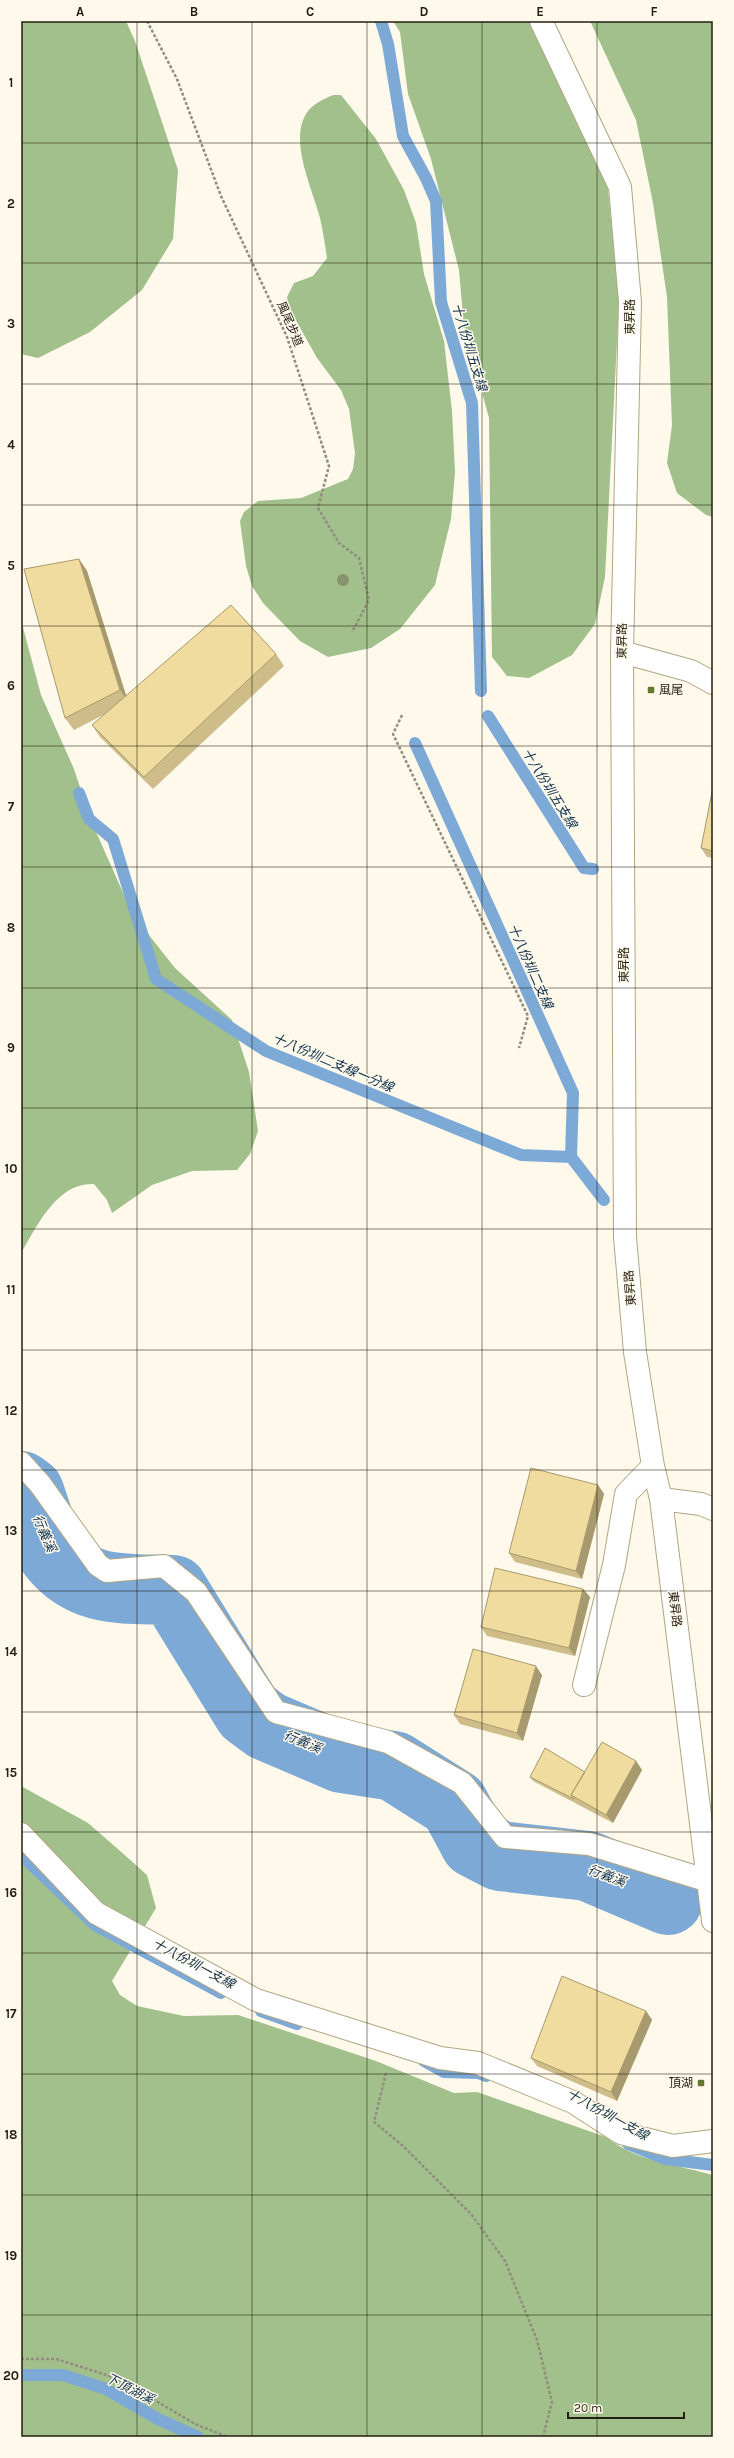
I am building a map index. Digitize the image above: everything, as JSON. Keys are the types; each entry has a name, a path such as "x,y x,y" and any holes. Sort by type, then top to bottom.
{"street":[{"name":"東昇路","path":"541,21 620,187 630,302 622,652 625,1237 635,1352 653,1466 661,1499 713,1921"},
{"path":"622,652 692,671 713,683"},
{"path":"21,1463 40,1484 98,1565 107,1571 164,1566 196,1592 276,1712 388,1742 462,1783 505,1837 589,1844 709,1881"},
{"path":"584,1685 614,1565 626,1494 653,1466"},
{"path":"661,1499 701,1504 713,1509"},
{"path":"21,1834 96,1913 155,1947 256,2000 400,2044 440,2058 478,2063 573,2102 621,2133 673,2146 713,2141"}],"path":[{"name":"風尾步道","path":"147,21 177,79 221,196 287,337 329,466 318,508 339,543 359,558 369,600 352,632"},
{"path":"402,715 393,734 528,1016 519,1048"},
{"path":"400,2044 384,2077 374,2122 402,2145 471,2214 505,2261 537,2340 552,2402 543,2437"},
{"path":"21,2359 56,2359 119,2379 195,2424 228,2437"}],"green space":[{"path":"21,21 126,21 135,41 178,170 173,239 142,290 90,332 38,358 21,354"},
{"path":"393,21 531,21 608,189 619,302 605,577 595,624 572,655 529,678 507,676 492,657 489,418 464,327 459,270 431,159 408,94 400,32"},
{"path":"590,21 713,21 713,517 706,515 677,493 667,463 672,425 667,297 653,203 636,120"},
{"path":"333,95 341,95 376,139 404,190 416,223 424,274 444,341 452,411 455,472 451,519 435,585 400,629 371,648 328,657 300,641 263,603 252,586 246,566 240,521 244,512 258,501 301,498 348,479 353,469 355,453 349,409 341,390 317,358 289,308 287,297 294,283 313,276 327,258 320,218 304,166 300,138 301,125 308,111 318,103"},
{"path":"21,620 41,695 74,769 92,823 133,915 175,968 232,1020 249,1072 258,1131 250,1154 237,1170 192,1171 152,1185 112,1213 107,1200 94,1184 81,1185 69,1190 59,1198 41,1219 21,1253"},
{"path":"21,1786 88,1823 147,1875 156,1908 112,1981 120,1995 137,2006 184,2016 238,2015 376,2061 454,2093 477,2092 606,2137 617,2145 643,2157 713,2175 713,2437 21,2437"}],"building":[{"path":"79,559 120,690 65,718 24,569"},
{"path":"231,605 276,654 144,777 92,725"},
{"path":"713,787 713,851 701,848"},
{"path":"531,1468 598,1485 576,1571 509,1553"},
{"path":"495,1568 583,1589 569,1648 481,1627"},
{"path":"473,1649 536,1666 517,1733 454,1715"},
{"path":"602,1742 636,1761 606,1815 571,1795"},
{"path":"545,1748 585,1772 571,1795 574,1799 530,1777"},
{"path":"562,1976 646,2011 611,2092 531,2058"}],"waterway":[{"name":"十八份圳五支線","path":"381,21 388,44 403,136 426,178 436,201 441,302 472,403 481,691"},
{"name":"十八份圳五支線","path":"488,716 584,868 593,869"},
{"name":"十八份圳二支線","path":"415,743 573,1093 571,1157 604,1200"},
{"name":"十八份圳二支線一分線","path":"79,793 89,819 113,839 156,979 266,1051 521,1155 571,1157"},
{"name":"行義溪","path":"21,1486 29,1492 43,1534 53,1554 65,1567 79,1577 108,1587 124,1589 173,1590 248,1712 267,1726 342,1758 394,1766 454,1804 475,1843 500,1856 588,1866 668,1900"},
{"name":"十八份圳一支線","path":"21,1855 95,1925 221,1993"},
{"name":"十八份圳一支線","path":"261,2011 297,2024"},
{"name":"十八份圳一支線","path":"424,2061 444,2072 478,2073 486,2076"},
{"name":"十八份圳一支線","path":"628,2144 665,2159 713,2165"},
{"name":"下頂湖溪","path":"21,2375 63,2375 106,2389 158,2419 198,2437"}],"place":[{"name":"風尾","path":"651,690"},
{"name":"頂湖","path":"701,2083"}]}
